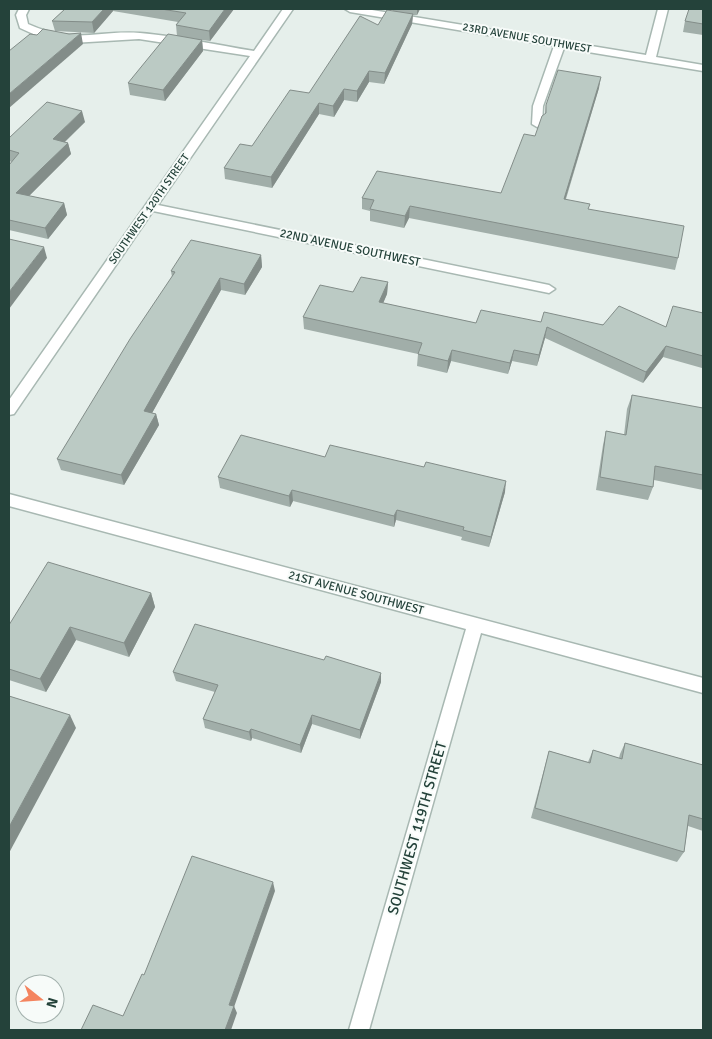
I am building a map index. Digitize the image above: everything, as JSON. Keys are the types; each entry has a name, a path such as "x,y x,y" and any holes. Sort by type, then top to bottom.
{"street":[{"path":"24,9 20,15 23,26 43,35 72,40 139,36 257,54"},
{"name":"SOUTHWEST 120TH STREET","path":"9,410 288,9"},
{"name":"23RD AVENUE SOUTHWEST","path":"350,9 703,68"},
{"path":"650,59 663,9"},
{"path":"537,124 538,106 560,44"},
{"name":"22ND AVENUE SOUTHWEST","path":"151,207 549,289"},
{"name":"21ST AVENUE SOUTHWEST","path":"9,500 703,686"},
{"name":"SOUTHWEST 119TH STREET","path":"359,1030 476,625"}],"building":[{"path":"65,9 104,9 92,22 52,21"},
{"path":"161,9 225,9 209,31 176,25 186,13"},
{"path":"689,9 703,9 703,24 685,21"},
{"path":"387,10 413,14 385,73 369,71 357,91 344,89 333,106 319,103 271,177 224,168 240,144 252,146 290,90 309,93 360,16 378,25"},
{"path":"43,29 69,34 81,33 9,94 9,51 30,34 37,35"},
{"path":"168,34 202,40 163,90 128,83"},
{"path":"558,70 601,77 564,199 590,204 588,209 684,226 678,258 410,206 405,216 370,209 374,200 362,198 377,171 501,193 524,134 535,136 542,116 546,113 546,105"},
{"path":"47,102 82,111 53,139 68,143 16,193 64,203 45,228 9,220 9,165 19,153 9,150 9,138"},
{"path":"9,239 44,247 9,292"},
{"path":"191,240 261,255 244,284 220,278 144,411 156,414 121,475 57,459 130,339 175,272 171,271"},
{"path":"361,277 388,282 379,302 476,323 481,310 541,322 544,312 603,325 619,306 666,327 673,306 703,313 703,356 666,346 646,372 547,327 539,355 514,350 510,363 452,350 448,361 418,354 422,343 303,317 320,285 353,292"},
{"path":"632,395 703,408 703,475 655,466 653,487 600,477 606,431 626,435"},
{"path":"241,435 325,457 330,445 424,467 426,462 506,481 491,537 463,530 464,527 397,510 394,516 292,490 289,496 218,477"},
{"path":"48,562 151,593 124,643 70,627 40,679 9,669 9,625"},
{"path":"195,624 324,660 326,656 381,673 360,730 312,715 300,745 251,729 249,732 203,719 218,685 173,672"},
{"path":"9,696 70,715 9,827"},
{"path":"625,743 703,765 703,819 689,815 684,852 535,808 549,751 590,763 593,750 622,759"},
{"path":"192,856 273,882 229,1005 234,1006 225,1030 81,1030 93,1005 123,1016 142,974 144,975"}]}
